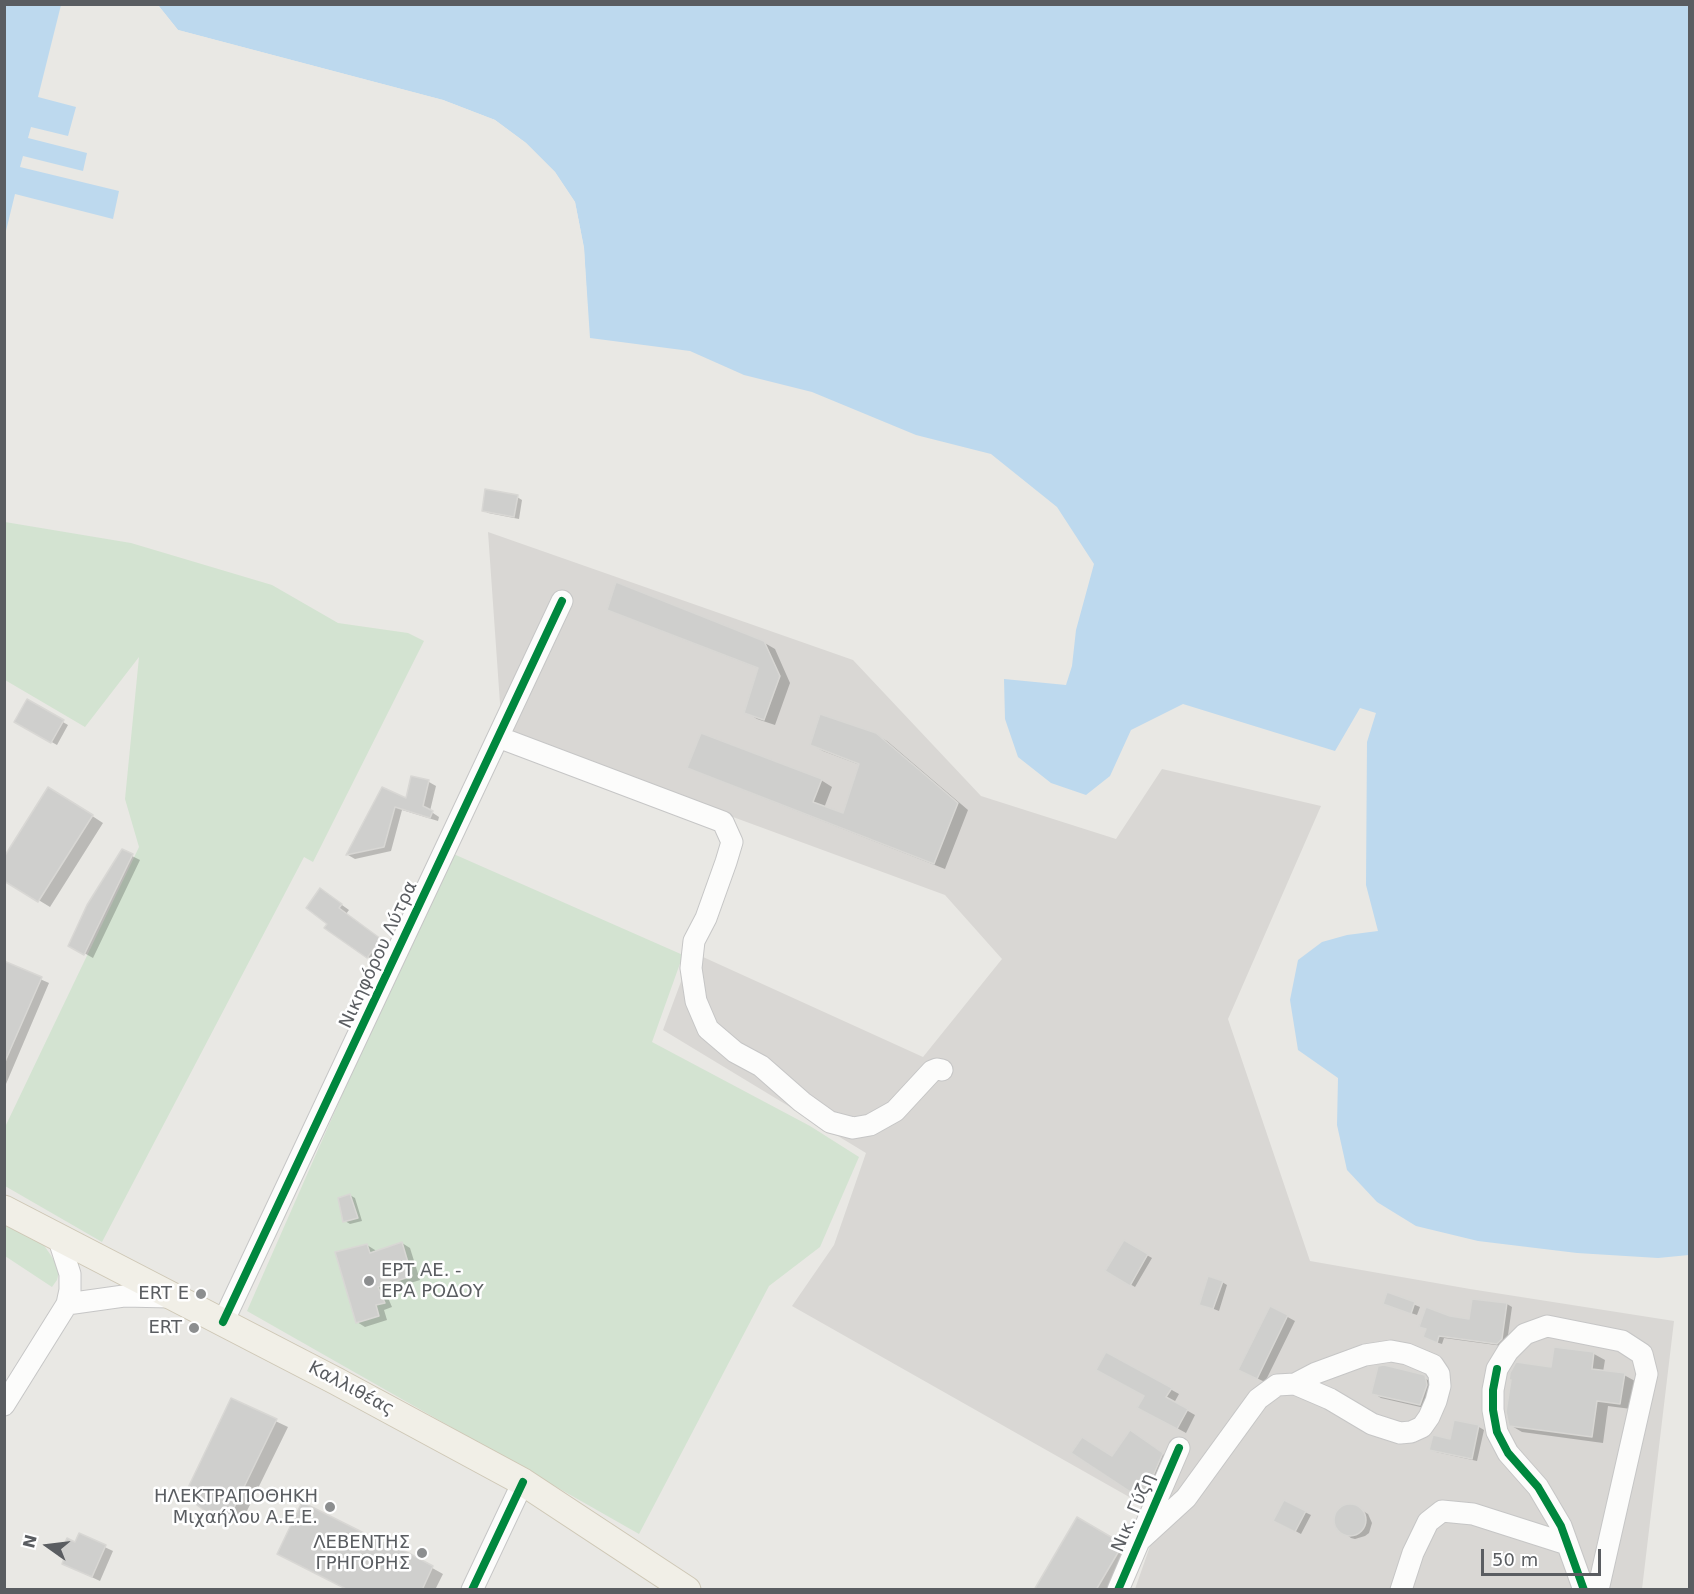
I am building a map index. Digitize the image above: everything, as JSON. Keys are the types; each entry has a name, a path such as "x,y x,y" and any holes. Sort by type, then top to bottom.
{"main road":[{"name":"Καλλιθέας","path":"4,1209 347,1386 523,1482 687,1590"}],"street":[{"name":"Νικηφόρου Λύτρα","path":"223,1322 562,601"},
{"path":"498,737 723,822 732,842 706,918 694,941 691,968 696,1001 708,1029 735,1052 761,1066 802,1102 830,1122 853,1128 870,1125 895,1111 932,1071 942,1070"},
{"path":"4,1405 67,1304 70,1290 69,1274 58,1237"},
{"path":"67,1304 124,1296 175,1297"},
{"path":"1584,1590 1561,1526 1538,1487 1508,1453 1497,1432 1493,1410 1493,1390 1497,1369 1508,1351 1525,1334 1548,1326 1622,1341 1642,1354 1647,1374 1598,1590"},
{"path":"1139,1541 1186,1498 1258,1399 1277,1385 1295,1384 1316,1373 1365,1355 1391,1351 1407,1354 1433,1365 1439,1374 1440,1386 1432,1409 1422,1427 1412,1432 1400,1433 1372,1424 1330,1399 1295,1384"},
{"name":"Νικ. Γύζη","path":"1118,1590 1179,1448"},
{"path":"472,1590 523,1482"},
{"path":"1401,1590 1413,1553 1428,1522 1442,1511 1473,1514 1567,1544"}],"shaded area":[{"path":"488,532 853,660 981,796 1116,839 1162,769 1321,806 1228,1019 1310,1261 1674,1321 1642,1589 1135,1589 1161,1515 792,1306 834,1245 866,1153 663,1030 692,952 923,1057 1002,959 945,895 502,732"}],"green space":[{"path":"5,522 131,543 272,585 338,623 408,633 424,641 313,862 304,857 102,1242 5,1186 5,1127 139,847 125,799 139,657 85,727 5,680"},
{"path":"449,852 683,955 652,1042 810,1126 859,1157 820,1247 769,1286 639,1534 247,1311"},
{"path":"4,1221 43,1244 59,1272 52,1287 5,1256"}],"water":[{"path":"5,4 61,5 38,97 76,107 68,136 31,127 28,138 87,153 83,171 23,156 20,167 119,191 113,219 15,194 5,235"},
{"path":"158,5 1689,5 1689,1255 1658,1258 1577,1253 1478,1241 1416,1226 1377,1202 1347,1170 1337,1125 1338,1078 1298,1050 1290,1000 1298,960 1322,942 1347,935 1378,931 1366,885 1367,742 1376,713 1360,708 1335,751 1183,704 1131,730 1110,776 1086,795 1051,783 1018,757 1005,719 1004,679 1066,685 1072,666 1076,630 1094,564 1057,507 991,454 916,435 812,392 744,375 690,351 590,338 584,248 575,202 555,172 526,143 495,120 443,100 178,30"}],"pier":[{"path":"155,4 178,30 443,100 495,120 526,143 555,172 575,202 584,248 589,341 581,249 572,203 552,174 524,145 494,123 442,103 177,33 160,14"}],"building":[{"path":"485,489 518,495 514,517 482,511"},
{"path":"616,582 764,641 780,676 764,720 744,713 758,668 607,610"},
{"path":"27,699 64,720 51,743 14,722"},
{"path":"820,714 876,733 958,803 934,864 687,768 701,733 822,779 813,802 843,813 859,764 810,745"},
{"path":"411,776 429,780 423,806 433,811 430,818 395,807 384,847 346,855 382,787 406,798"},
{"path":"48,787 93,815 38,902 4,881 4,857"},
{"path":"122,849 133,854 84,955 68,946 87,905"},
{"path":"320,888 342,904 339,908 381,939 367,958 324,928 327,924 306,908"},
{"path":"4,961 42,977 4,1064"},
{"path":"350,1194 358,1218 343,1222 338,1198"},
{"path":"1124,1240 1148,1254 1130,1286 1105,1271"},
{"name":"ΕΡΤ ΑΕ. - ΕΡΑ ΡΟΔΟΥ","path":"402,1242 412,1276 378,1287 385,1303 376,1305 379,1316 356,1323 335,1252 367,1244 370,1253"},
{"path":"1208,1276 1223,1281 1213,1309 1199,1305"},
{"path":"1387,1292 1415,1302 1411,1314 1383,1304"},
{"path":"1472,1299 1507,1303 1502,1339 1497,1344 1439,1336 1437,1343 1423,1337 1426,1329 1419,1327 1426,1307 1450,1316 1469,1319"},
{"path":"1270,1306 1288,1315 1257,1379 1238,1370"},
{"path":"1554,1347 1594,1352 1592,1369 1625,1373 1620,1404 1597,1401 1592,1437 1509,1426 1506,1412 1511,1380 1509,1380 1516,1362 1551,1367"},
{"path":"1106,1352 1172,1388 1166,1397 1188,1409 1177,1429 1137,1408 1144,1396 1096,1370"},
{"path":"1384,1365 1425,1375 1427,1385 1420,1405 1371,1394 1378,1366"},
{"path":"231,1398 277,1419 230,1516 224,1512 205,1511 197,1505 194,1497 185,1494"},
{"path":"1454,1420 1479,1425 1472,1459 1429,1450 1433,1435 1450,1439"},
{"path":"1130,1430 1163,1453 1141,1499 1071,1453 1082,1437 1112,1456"},
{"path":"1284,1500 1306,1511 1295,1532 1273,1521"},
{"path":"302,1502 433,1566 422,1590 348,1590 277,1554"},
{"path":"1350,1504 1362,1508 1366,1520 1362,1532 1350,1536 1338,1532 1334,1520 1338,1508"},
{"path":"1077,1517 1123,1544 1096,1590 1034,1590"},
{"path":"79,1533 106,1545 92,1577 62,1564 64,1558 59,1556 67,1538 75,1542"}],"cycle path":[{"path":"223,1322 562,601"},
{"path":"1497,1369 1493,1390 1493,1410 1497,1432 1508,1453 1538,1487 1561,1526 1584,1590"},
{"path":"1118,1590 1179,1448"},
{"path":"472,1590 523,1482"}],"place":[{"name":"ΕΡΤ ΑΕ. - ΕΡΑ ΡΟΔΟΥ","path":"369,1281"},
{"name":"ERT E","path":"201,1294"},
{"name":"ERT","path":"194,1328"},
{"name":"ΗΛΕΚΤΡΑΠΟΘΗΚΗ Μιχαήλου Α.Ε.Ε.","path":"330,1507"},
{"name":"ΛΕΒΕΝΤΗΣ ΓΡΗΓΟΡΗΣ","path":"422,1553"}]}
